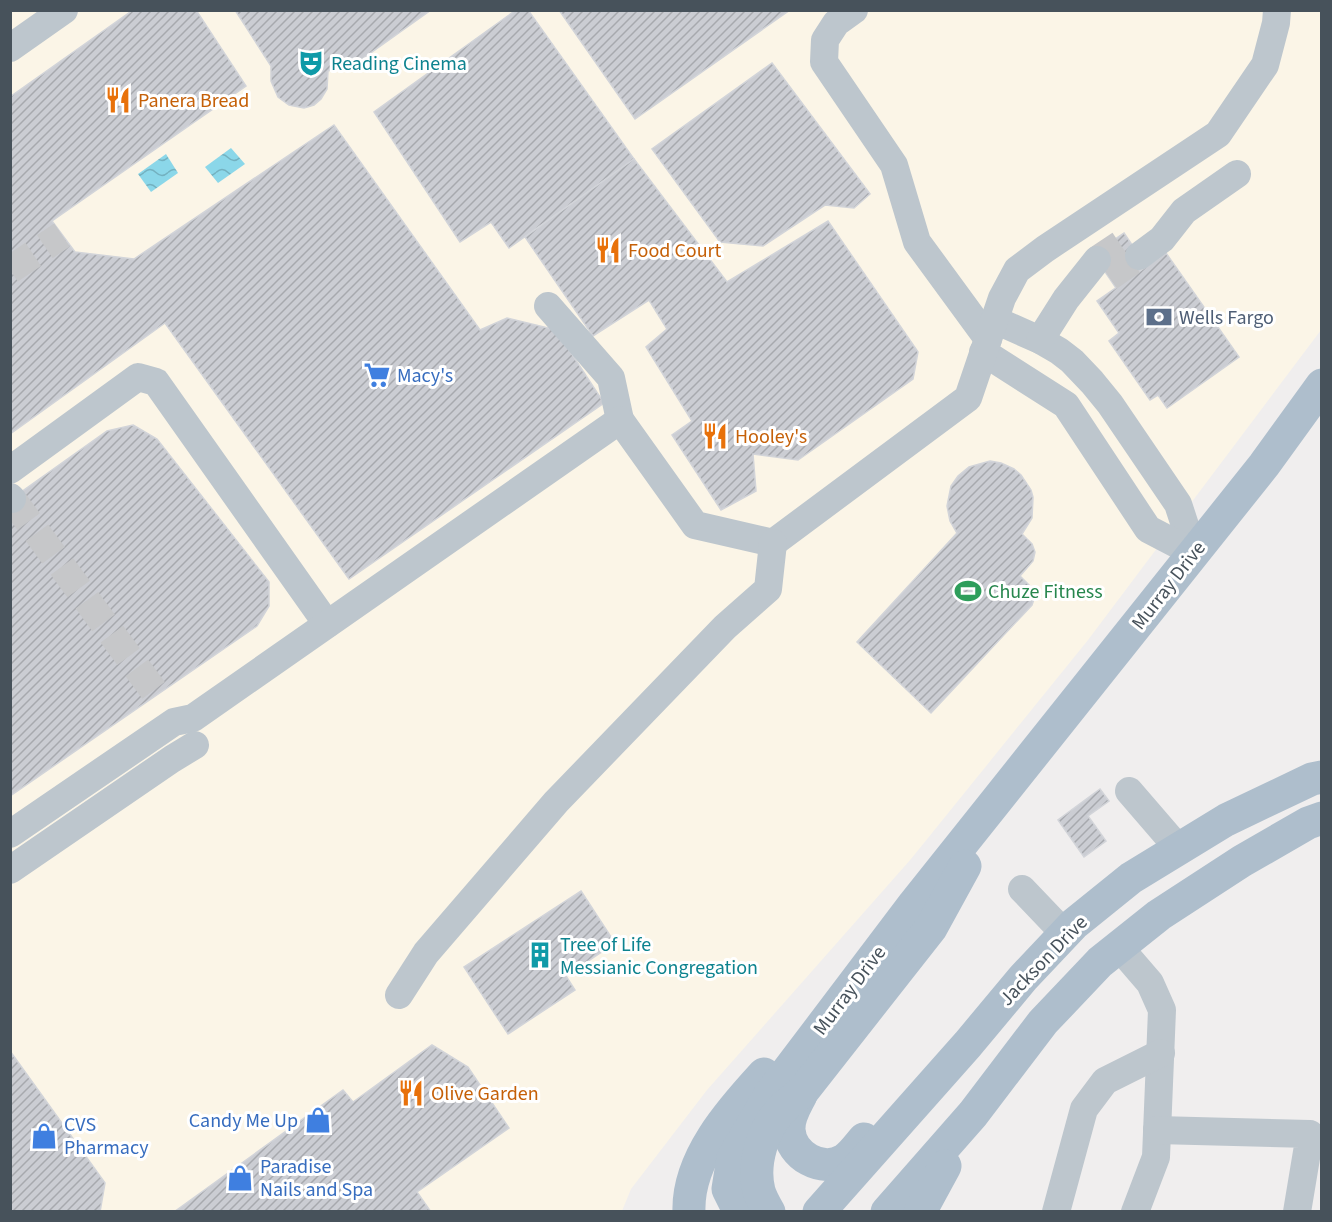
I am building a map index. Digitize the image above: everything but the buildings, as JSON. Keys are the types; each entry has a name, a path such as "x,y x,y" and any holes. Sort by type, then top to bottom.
{"main road":[{"name":"Murray Drive","path":"742,1212 728,1189 733,1158 771,1093 879,949 1264,465 1322,385"},
{"name":"Jackson Drive","path":"819,1212 1065,933 1131,878 1226,820 1317,778"},
{"path":"1119,947 1112,936 1114,927 1127,912 1317,778"},
{"name":"Murray Drive","path":"769,1212 759,1193 756,1176 761,1145 766,1133 781,1110 803,1090 931,928 1011,783"},
{"path":"886,1212 972,1114 1043,1022 1100,962 1159,915 1242,861 1308,823 1322,818"},
{"path":"689,1212 690,1185 696,1166 712,1139 751,1089 879,949"},
{"path":"803,1090 790,1121 789,1131 794,1145 808,1160 831,1165 846,1159 932,1062 968,1044"},
{"path":"920,1212 972,1114"}],"lane":[{"path":"10,48 64,10"},
{"path":"854,10 836,23 825,40 824,62 894,165 917,242 989,337 1066,405 1148,529 1194,553"},
{"path":"399,995 426,953 556,802 725,627 768,589 772,543 968,398 1002,298 1017,270 1218,134 1264,65 1276,23 1277,10"},
{"path":"1133,248 1162,239 1184,211 1237,174"},
{"path":"1040,340 1057,313 1103,269"},
{"path":"548,306 611,378 620,420 695,525 772,543"},
{"path":"989,337 1040,340 1072,361 1110,404 1178,504 1194,553"},
{"path":"10,470 138,377 156,381 327,624"},
{"path":"10,834 174,722 194,718 620,420"},
{"path":"10,870 172,759 195,746"},
{"path":"1129,791 1179,849"},
{"path":"1022,889 1065,933"},
{"path":"1119,947 1150,983 1162,1010 1156,1157 1135,1212"},
{"path":"1056,1212 1084,1109 1105,1080 1161,1053"},
{"path":"1157,1130 1310,1134 1298,1212"}],"shaded area":[{"path":"10,11 1321,11 1321,330 1088,640 911,859 707,1090 631,1189 622,1211 11,1211"}],"water":[{"path":"231,148 245,164 218,183 205,167"},
{"path":"166,154 178,173 151,192 138,174"}],"tunnel":[{"path":"10,270 62,235"},
{"path":"1097,260 1127,240"},
{"path":"1109,277 1139,256"},
{"path":"12,499 157,695"}],"place":[{"name":"Reading Cinema","path":"311,63"},
{"name":"Panera Bread","path":"118,100"},
{"name":"Food Court","path":"608,250"},
{"name":"Wells Fargo","path":"1159,317"},
{"name":"Macy's","path":"377,375"},
{"name":"Hooley's","path":"715,436"},
{"name":"Chuze Fitness","path":"968,591"},
{"name":"Tree of Life Messianic Congregation","path":"540,955"},
{"name":"Olive Garden","path":"411,1093"},
{"name":"Candy Me Up","path":"318,1120"},
{"name":"CVS Pharmacy","path":"44,1136"},
{"name":"Paradise Nails and Spa","path":"240,1178"}]}
